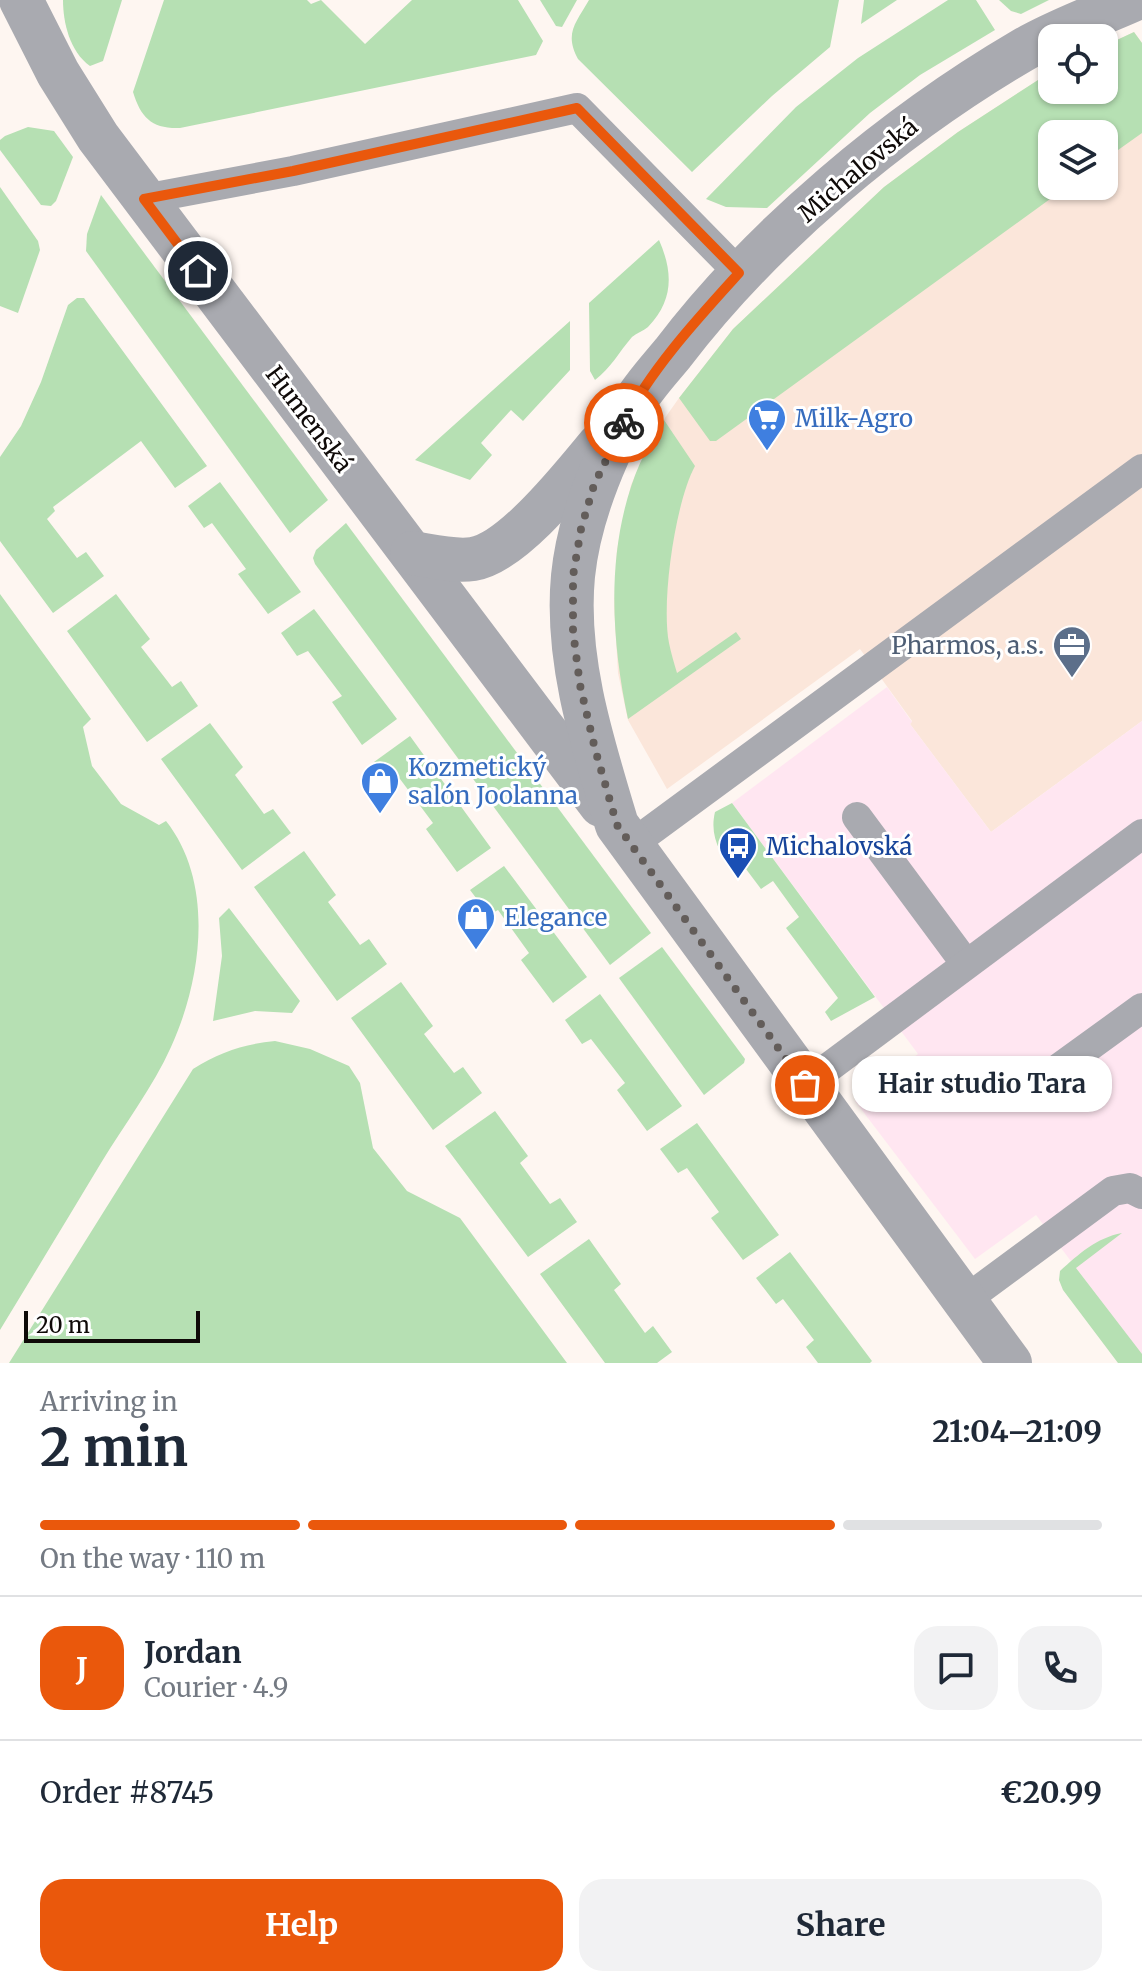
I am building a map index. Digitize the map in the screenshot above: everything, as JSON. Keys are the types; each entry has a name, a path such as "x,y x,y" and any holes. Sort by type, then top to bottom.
{"street":[{"name":"Humenská","path":"21,0 66,86 98,137 624,835"},
{"name":"Michalovská","path":"412,553 470,560 487,556 504,545 559,493 739,273 823,196 917,119 1025,49 1133,0"},
{"name":"Michalovská","path":"634,403 594,485 581,529 573,576 573,631 580,685 595,749 624,835 1010,1363"}],"lane":[{"path":"144,199 293,171 577,108 739,273"},
{"path":"624,835 1142,469"},
{"path":"857,817 966,964"},
{"path":"805,1085 1142,834"},
{"path":"1051,1074 1142,1008"},
{"path":"964,1301 1113,1191 1130,1188 1142,1194"}],"shaded area":[{"path":"1134,32 1142,43 1142,721 991,832 910,724 912,721 860,649 667,789 628,720 618,673 614,606 617,549 631,485 653,435 733,329 884,187 958,132 1038,80 1038,104 1118,104 1118,39"},
{"path":"887,687 912,722 910,724 991,832 1142,721 1142,1355 1036,1215 975,1259 855,1101 918,1054 732,803"}],"green space":[{"path":"63,0 122,0 103,61 90,66 77,53 66,27"},
{"path":"164,0 307,0 311,4 321,0 365,44 412,0 518,0 543,41 536,55 170,128 149,120 133,92"},
{"path":"540,0 577,0 562,27 556,26"},
{"path":"589,0 839,0 830,47 772,96 692,172 578,59 572,42 573,28"},
{"path":"864,0 897,0 861,24"},
{"path":"948,0 976,0 995,30 920,75 870,113 767,208 726,207 706,199 796,107 858,58"},
{"path":"999,0 1049,0 1021,14 1011,11"},
{"path":"1134,32 1142,43 1142,133 1118,150 1118,120 1038,120 1038,200 1049,200 716,441 710,441 679,398 733,329 884,187 958,132 1038,80 1038,104 1118,104 1118,39"},
{"path":"28,127 54,131 73,157 56,201 51,206 41,205 0,150 0,140"},
{"path":"0,187 38,241 40,250 18,313 0,306"},
{"path":"101,195 328,500 290,533 86,251 87,234"},
{"path":"659,240 669,274 663,307 648,327 632,337 595,380 590,371 589,303"},
{"path":"77,298 84,298 207,466 175,488 141,441 53,507 55,511 47,519 77,558 86,552 104,576 53,613 0,541 0,457 21,426 41,382 68,305"},
{"path":"570,321 570,370 523,421 511,410 481,443 492,455 470,480 415,460"},
{"path":"664,420 695,466 681,504 668,579 667,625 677,673 736,632 741,639 628,719 616,643 616,565 630,490 644,454"},
{"path":"220,482 301,592 268,614 238,574 246,569 212,523 204,528 188,506"},
{"path":"346,523 651,933 610,965 315,564 313,558 316,550"},
{"path":"0,594 91,719 83,727 92,766 121,804 159,825 166,821 182,846 192,873 198,932 190,992 164,1062 0,1330"},
{"path":"116,594 150,639 141,647 172,687 181,681 198,706 147,742 67,631"},
{"path":"314,609 397,719 362,745 332,702 342,696 308,651 297,656 281,633"},
{"path":"210,723 243,767 235,775 264,814 273,809 291,833 242,870 161,759"},
{"path":"410,736 491,848 457,872 426,829 433,823 400,779 390,785 374,762"},
{"path":"732,803 875,997 831,1021 825,1012 838,998 786,928 799,917 773,881 761,889 746,869 735,874 718,845 714,830 715,812"},
{"path":"304,851 336,895 328,902 360,945 369,939 387,964 337,1001 254,887"},
{"path":"504,866 587,977 553,1003 521,960 529,953 498,910 489,915 470,890"},
{"path":"229,908 300,1001 292,1013 255,1011 213,1021 222,956 219,918"},
{"path":"662,947 745,1059 704,1095 619,978"},
{"path":"401,982 433,1026 424,1034 454,1073 463,1067 482,1093 433,1130 351,1018"},
{"path":"600,994 682,1106 647,1131 617,1090 625,1083 591,1039 582,1044 565,1020"},
{"path":"275,1041 310,1049 349,1066 360,1083 373,1148 407,1191 460,1218 567,1363 9,1363 193,1069 232,1050"},
{"path":"495,1111 528,1156 520,1163 550,1204 560,1198 577,1222 528,1257 445,1146"},
{"path":"697,1123 779,1235 743,1260 711,1218 719,1212 687,1168 678,1173 660,1149"},
{"path":"1122,1233 1076,1268 1142,1354 1142,1363 1118,1363 1063,1290 1059,1280 1060,1271 1081,1253 1104,1239"},
{"path":"589,1239 621,1284 614,1290 645,1333 653,1326 672,1352 657,1363 605,1363 540,1274"},
{"path":"790,1252 872,1361 870,1363 818,1363 806,1347 814,1340 783,1299 776,1304 756,1278"}],"way so far":[{"path":"624,423 594,485 581,529 573,576 573,631 580,685 595,749 617,825 805,1085"}],"place":[{"name":"Milk-Agro","path":"767,452"},
{"name":"Pharmos, a.s.","path":"1072,679"},
{"name":"Kozmetický salón Joolanna","path":"380,815"},
{"name":"Michalovská","path":"738,880"},
{"name":"Elegance","path":"476,951"},
{"name":"Hair studio Tara","path":"805,1085"}],"route":[{"path":"198,271 144,199 293,171 577,108 739,273 700,317 634,403 624,423"}]}
